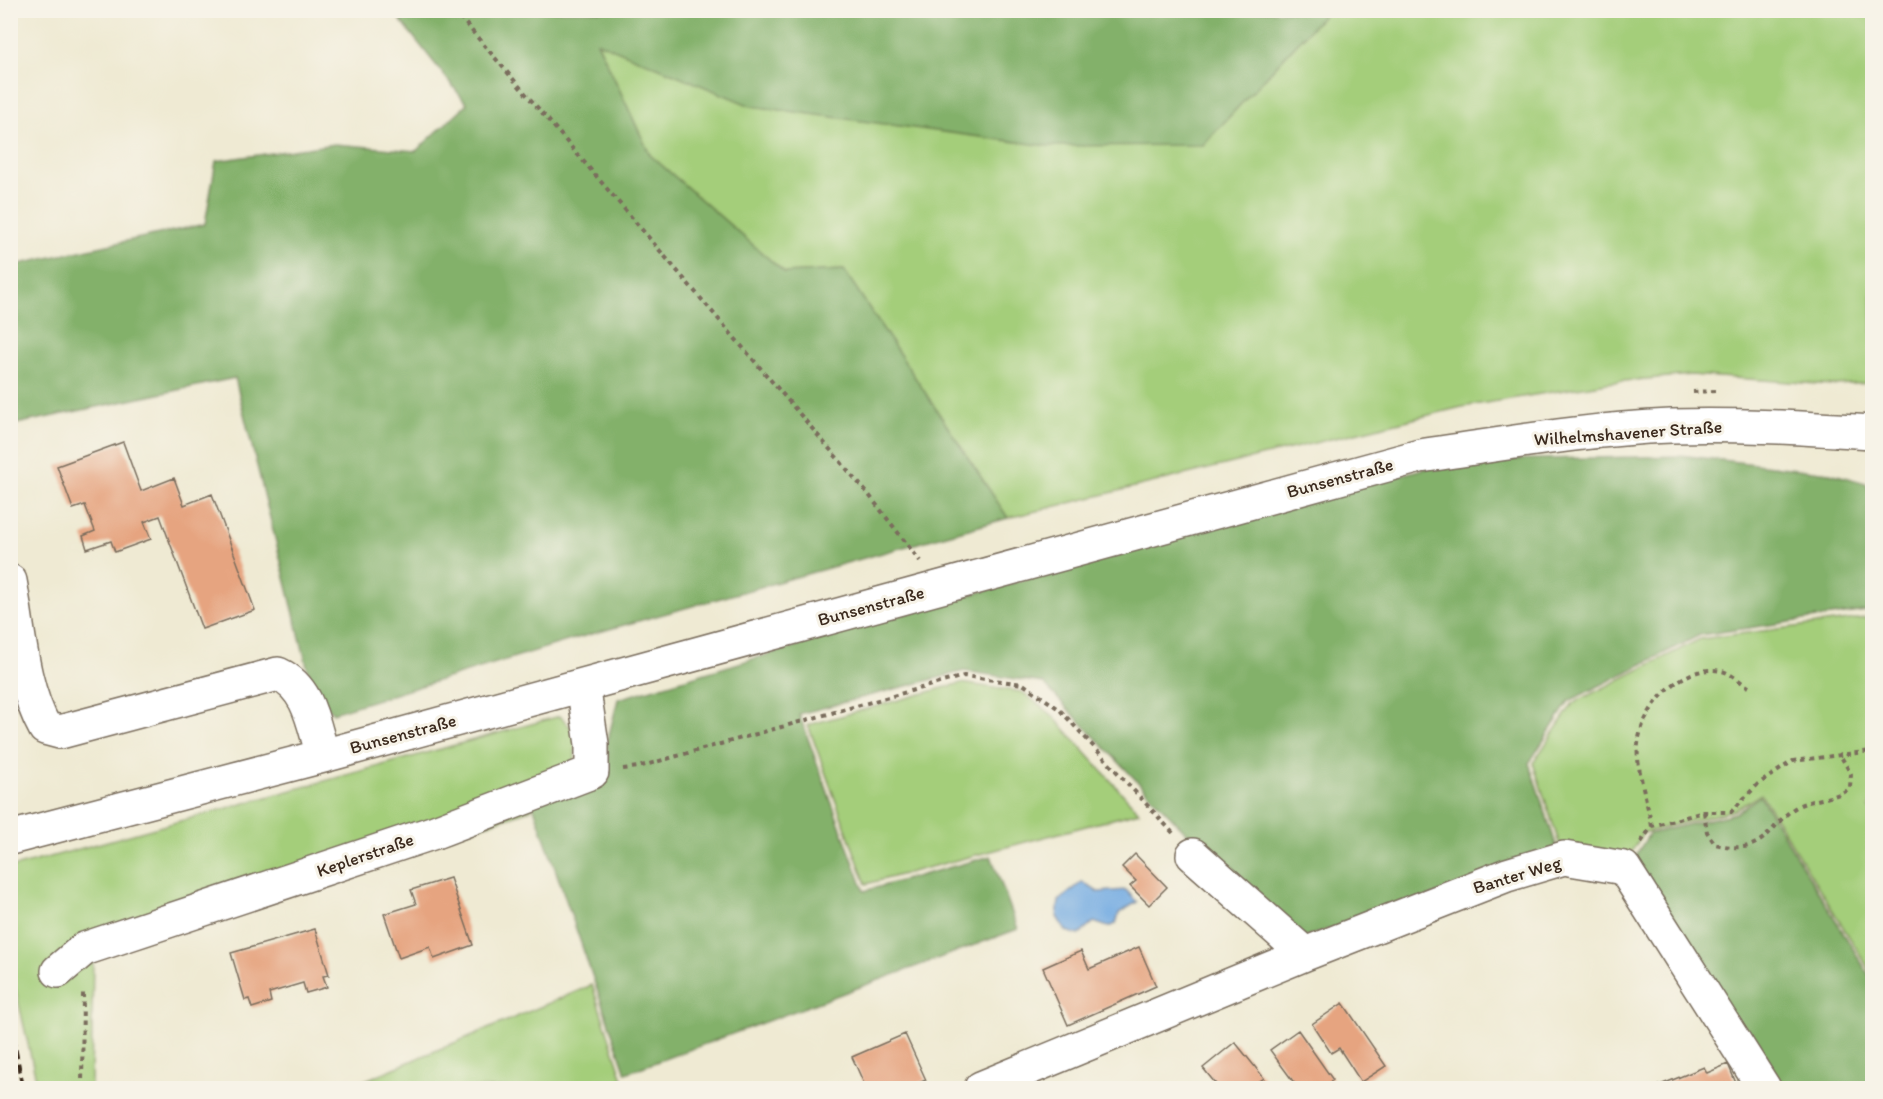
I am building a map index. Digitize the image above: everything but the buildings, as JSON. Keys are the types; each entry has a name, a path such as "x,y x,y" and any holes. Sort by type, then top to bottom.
{"street":[{"name":"Wilhelmshavener Straße","path":"1420,456 1545,438 1669,426 1747,425 1872,432"},
{"name":"Bunsenstraße","path":"10,838 323,756 1420,456"},
{"path":"10,581 28,685 36,712 45,728 60,732 278,674 293,681 305,698 323,756"},
{"path":"583,685 592,744 592,772"},
{"name":"Keplerstraße","path":"58,971 84,949 435,831 592,772"},
{"path":"1193,855 1305,954"},
{"name":"Banter Weg","path":"981,1089 1305,954 1507,875 1564,858 1624,868"},
{"path":"1624,868 1764,1089"}],"path":[{"path":"453,10 869,495 924,566"},
{"path":"1652,826 1638,744 1653,703 1675,682 1703,672 1722,671 1749,687"},
{"path":"592,772 638,767 964,676 1023,684 1059,709 1193,855"},
{"path":"1624,868 1652,826 1704,812 1731,812 1758,784 1793,761 1872,750"},
{"path":"1704,812 1707,832 1715,844 1733,849 1756,843 1797,807 1822,797 1844,793 1850,787 1851,774 1839,753"},
{"path":"82,1089 81,1001 90,975 84,949"}],"green space":[{"path":"393,11 1327,11 1203,145 1047,146 751,106 597,42 650,155 785,273 844,270 1008,518 574,639 333,713 313,690 235,378 11,425 10,266 205,224 216,161 335,144 416,151 467,104"},
{"path":"1327,11 1872,11 1872,383 1833,385 1691,375 1613,382 1462,407 1008,518 844,270 785,273 650,155 597,41 752,106 1203,145"},
{"path":"1687,456 1830,473 1866,483 1872,498 1872,610 1700,635 1569,701 1529,763 1559,854 1302,938 1202,849 1043,683 964,671 799,714 864,891 991,856 1018,929 626,1073 532,802 610,777 607,743 618,699 941,603 1451,461"},
{"path":"1872,617 1872,804 1869,806 1872,813 1872,974 1761,794 1735,810 1643,833 1625,863 1562,852 1533,763 1573,703 1700,639"},
{"path":"961,683 1022,692 1051,714 1139,812 866,884 808,725"},
{"path":"560,716 576,733 575,759 530,810 93,957 91,1088 38,1088 11,969 10,868"},
{"path":"1760,796 1872,980 1872,1088 1772,1088 1629,866 1649,834 1736,813"},
{"path":"592,985 623,1079 598,1088 347,1088"}],"water":[{"path":"1082,882 1098,892 1126,890 1137,902 1119,913 1116,924 1108,927 1094,922 1079,935 1066,931 1057,917 1059,901"}],"railway":[{"path":"10,1023 23,1088"}]}
